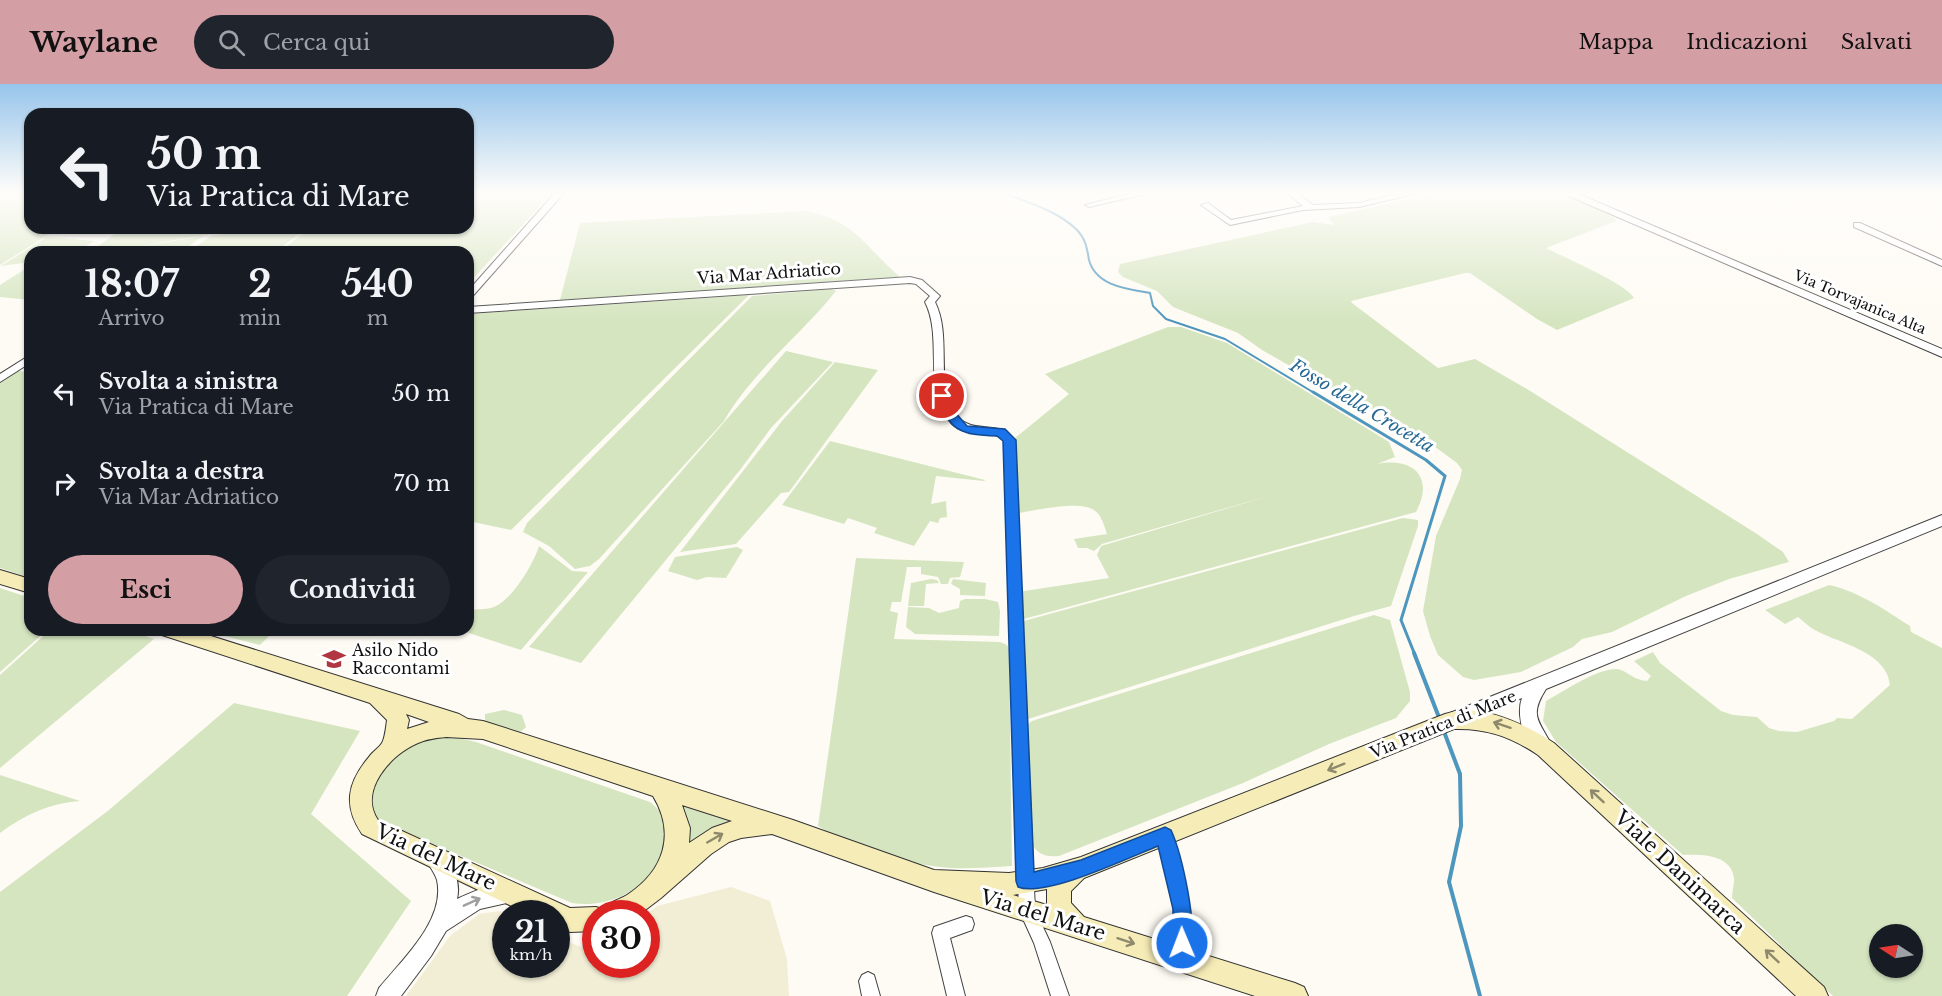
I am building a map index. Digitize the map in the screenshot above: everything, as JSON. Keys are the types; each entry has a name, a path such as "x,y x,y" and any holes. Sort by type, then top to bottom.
{"main road":[{"path":"0,577 24,584"},
{"name":"Via del Mare","path":"188,636 793,830 934,881 1295,996"},
{"name":"Via del Mare","path":"362,693 392,709 397,717 398,727 392,747"},
{"name":"Via Pratica di Mare","path":"934,881 978,884 1025,881 1043,879 1082,868 1453,720"},
{"name":"Viale Danimarca","path":"1453,720 1488,721 1505,726 1523,733 1545,749 1815,996"},
{"name":"Via del Mare","path":"483,730 458,726 436,729 412,736 392,747 366,780 359,800 361,814 374,831 526,900"},
{"name":"Via del Mare","path":"654,888 671,860 679,834 673,807 661,789"},
{"name":"Via del Mare","path":"636,900 654,888 690,855 723,833 747,826 793,830"},
{"path":"1077,925 1061,912 1057,897 1061,881 1082,868"}],"street":[{"path":"474,289 523,236"},
{"name":"Via Torvajanica Alta","path":"1665,236 1942,353"},
{"path":"1881,236 1942,263"},
{"name":"Via Mar Adriatico","path":"474,310 910,280 919,282 935,296 930,302 936,314 942,396 948,412 965,430 1000,432 1010,440 1025,881"},
{"path":"0,379 24,362"},
{"name":"Via Pratica di Mare","path":"1453,720 1942,520"},
{"name":"Viale Danimarca","path":"1539,685 1528,699 1526,713 1535,737 1545,749"},
{"path":"1165,835 1182,909 1182,959"},
{"path":"387,996 436,929 444,913 450,889 447,875 436,859"},
{"path":"1025,881 1027,910 1042,942 1060,996"},
{"path":"436,929 467,904 490,896 515,894"},
{"path":"956,996 940,933 966,924"}],"shaded area":[{"path":"731,887 770,901 787,959 789,996 406,996 450,936 479,914 492,912 492,978 570,978 570,942 582,947 582,978 660,978 660,905"}],"green space":[{"path":"0,236 47,236 30,246 24,246 24,250 0,265"},
{"path":"113,236 200,236 142,246 98,246"},
{"path":"203,236 189,246 144,246"},
{"path":"211,236 297,236 283,246 197,246"},
{"path":"300,236 513,236 474,278 474,246 287,246"},
{"path":"577,236 858,236 900,277 560,300"},
{"path":"1251,236 1578,236 1546,248 1608,278 1634,298 1557,330 1470,273 1351,301 1438,368 1475,359 1527,389 1757,534 1783,552 1789,562 1729,579 1686,596 1612,632 1582,639 1573,647 1521,672 1474,680 1463,677 1438,655 1423,611 1436,536 1460,479 1462,470 1457,463 1401,422 1344,397 1262,350 1238,333 1173,307 1157,291 1123,277 1118,272 1120,264"},
{"path":"47,237 94,241 86,246 33,246"},
{"path":"24,252 24,263 1,266"},
{"path":"24,270 24,299 0,297 0,285"},
{"path":"831,289 836,291 763,370 724,421 599,559 590,566 575,569 549,546 523,532 527,523 752,296"},
{"path":"749,295 511,530 474,522 474,314"},
{"path":"1168,327 1181,327 1227,343 1389,442 1395,457 1377,464 1401,464 1417,472 1422,480 1423,489 1416,512 1020,620 1018,592 1109,578 1097,555 1101,546 1282,492 1102,544 1094,551 1078,548 1074,539 1107,534 1101,518 1094,510 1087,507 1068,506 1019,513 1015,438 1069,394 1045,374"},
{"path":"786,351 833,362 771,428 740,470 581,663 529,647"},
{"path":"835,362 878,370 789,492 781,493 736,544 680,552 782,421"},
{"path":"18,371 24,372 24,576 0,568 0,383"},
{"path":"830,441 985,480 936,476 931,504 946,501 947,517 940,518 938,523 930,521 914,546 874,533 877,528 848,518 844,524 782,505"},
{"path":"1403,518 1418,520 1418,526 1391,606 1025,720 1020,622"},
{"path":"539,546 572,571 588,572 521,650 474,635 474,610 486,609 503,602 516,588 533,561"},
{"path":"737,547 743,550 726,578 707,577 697,580 668,571 675,557"},
{"path":"856,558 964,562 960,577 950,578 948,584 941,584 938,577 921,574 921,567 907,567 901,602 892,602 890,611 898,613 894,639 1000,642 1007,645 1009,649 1012,866 959,868 917,863 865,849 818,826"},
{"path":"931,579 939,583 926,584 924,606 908,606 911,583"},
{"path":"953,579 986,583 985,596 960,595 960,589 951,584"},
{"path":"1829,585 1871,602 1910,626 1911,632 1942,648 1942,996 1833,996 1732,898 1734,879 1728,865 1714,857 1683,855 1556,742 1543,721 1546,701 1600,672 1617,669 1637,679 1647,681 1651,676 1634,661 1653,652 1660,663 1721,711 1733,715 1757,717 1769,728 1779,731 1797,732 1834,721 1837,718 1852,719 1890,685 1887,673 1871,656 1813,629 1798,617 1785,624 1765,610"},
{"path":"0,588 24,596 24,636 40,636 0,672"},
{"path":"985,599 998,602 999,636 915,634 906,627 908,607 929,608 939,613 959,608 960,601"},
{"path":"1374,615 1390,620 1410,692 1410,701 1396,718 1329,744 1243,783 1059,856 1049,856 1038,852 1030,841 1024,727 1032,721"},
{"path":"43,636 145,636 154,639 0,768 0,675"},
{"path":"225,636 269,636 260,645"},
{"path":"234,703 360,731 311,814 411,901 347,996 0,996 0,892 109,810"},
{"path":"504,710 522,715 526,727 517,735 485,722 485,714"},
{"path":"450,736 476,742 650,802 660,812 666,829 664,850 657,865 648,878 621,896 610,900 582,900 582,904 572,903 570,900 565,900 376,820 366,800 383,764 419,740"},
{"path":"0,775 80,801 58,804 38,811 0,833"},
{"path":"681,802 736,819 713,827 689,842 687,820"}],"waterway":[{"name":"Fosso della Crocetta","path":"1081,236 1086,244 1093,269 1105,281 1122,288 1150,293 1153,306 1166,319 1225,339 1316,394"},
{"name":"Fosso della Crocetta","path":"1313,392 1426,460 1445,476 1401,620 1415,655"},
{"name":"Fosso della Crocetta","path":"1414,653 1440,720"},
{"name":"Fosso della Crocetta","path":"1443,729 1460,774 1461,826 1449,882 1480,996"}],"place":[{"name":"Asilo Nido Raccontami","path":"334,659"}],"route":[{"path":"942,396 948,412 962,428 974,432 1004,433 1010,440 1025,881 1043,879 1082,868 1165,835 1182,909 1182,943"}]}
